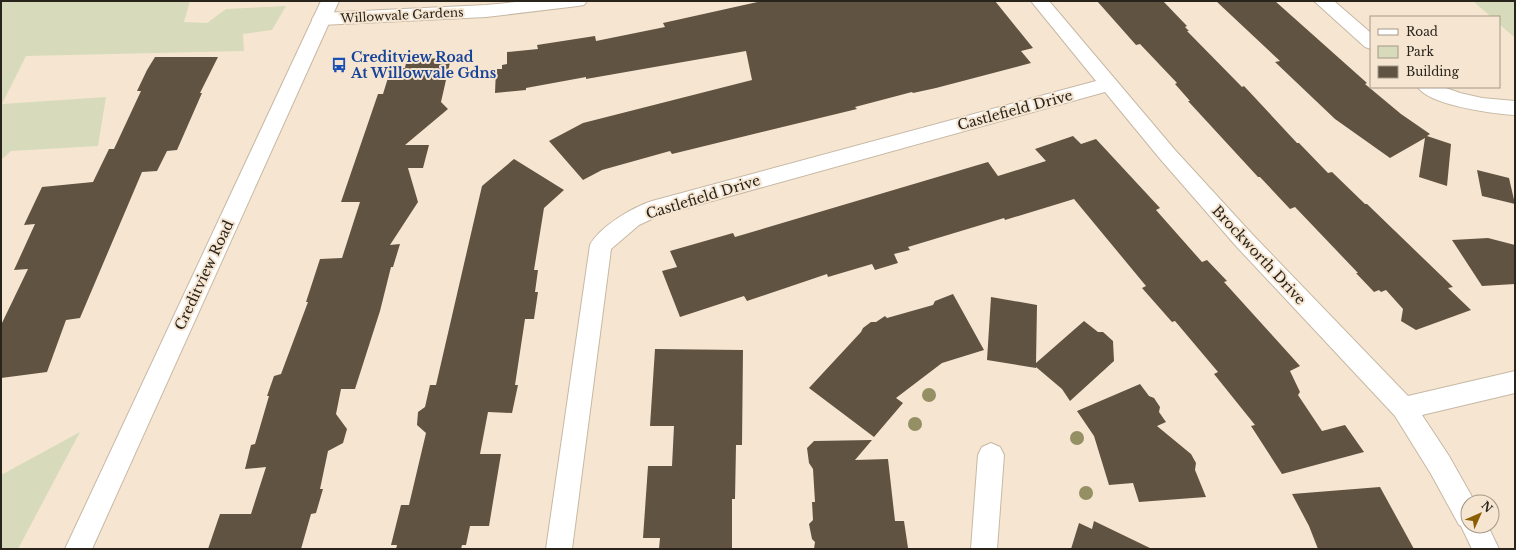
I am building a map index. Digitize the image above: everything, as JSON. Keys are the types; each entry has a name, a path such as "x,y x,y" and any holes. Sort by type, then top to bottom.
{"street":[{"name":"Willowvale Gardens","path":"325,10 486,11 578,1"},
{"name":"Brockworth Drive","path":"1040,1 1168,155 1224,217 1404,408 1440,465 1460,501"},
{"path":"1323,1 1370,42"},
{"name":"Creditview Road","path":"78,549 325,10"},
{"name":"Castlefield Drive","path":"559,549 601,245 632,219 652,209 1109,84"},
{"path":"1429,88 1440,94 1472,103 1515,108"},
{"path":"1404,408 1515,382"},
{"path":"984,549 991,455"},
{"path":"1478,534 1486,549"}],"green space":[{"path":"1,1 190,1 184,22 207,23 226,9 286,6 272,30 243,34 244,51 26,56 2,104 106,97 98,146 11,151 1,160"},
{"path":"1473,1 1515,1 1515,38 1500,25 1500,16 1490,16"},
{"path":"80,432 18,549 1,549 1,475"}],"building":[{"path":"762,1 995,1 1033,48 1021,51 1031,63 936,88 912,92 855,107 857,109 672,154 670,151 602,170 583,180 549,141 583,123 752,80 746,51 586,79 586,77 526,88 526,90 495,93 496,69 502,69 502,65 507,64 507,52 538,49 537,45 595,36 596,41 665,27 663,23"},
{"path":"1097,1 1163,1 1187,26 1185,27 1189,31 1187,31 1242,87 1244,86 1297,143 1299,143 1328,173 1332,172 1365,204 1367,204 1453,287 1448,288 1471,310 1416,330 1401,321 1403,309 1386,290 1374,292 1356,273 1358,273 1295,207 1290,209 1260,177 1258,177 1188,101 1190,101 1175,84 1177,83 1140,44 1136,45"},
{"path":"1216,1 1275,1 1367,83 1365,84 1401,114 1430,134 1427,136 1451,144 1447,186 1419,177 1425,138 1390,158 1335,119 1275,62 1280,61"},
{"path":"155,57 218,57 200,93 202,93 177,150 167,151 157,171 142,172 80,318 66,320 47,372 1,378 1,325 28,269 14,270 35,224 24,225 42,187 93,182 109,149 114,149 141,91 137,91"},
{"path":"451,58 441,102 448,109 405,145 429,145 423,168 408,168 418,202 390,245 400,244 393,267 391,267 380,311 355,389 341,389 336,414 347,429 343,443 328,451 320,489 323,489 316,513 311,514 301,549 208,549 220,514 251,514 266,467 245,469 251,445 255,444 269,396 267,396 274,376 281,374 308,302 306,302 320,259 342,258 360,202 341,202 378,94 383,94 391,68 405,68 406,63 415,63 416,59"},
{"path":"1073,136 1081,144 1096,139 1160,208 1156,210 1202,262 1207,260 1227,281 1224,282 1300,366 1290,371 1300,392 1298,395 1322,431 1345,425 1364,452 1282,474 1251,426 1255,425 1214,374 1218,372 1175,321 1172,322 1142,288 1146,286 1074,199 908,247 910,250 894,254 898,263 875,270 872,264 828,277 827,274 747,301 744,296 680,317 662,271 677,267 670,251 733,233 735,237 988,162 998,176 1046,161 1035,149"},
{"path":"514,159 564,190 544,208 534,270 538,270 535,292 538,292 534,319 525,319 515,385 518,385 512,413 488,412 480,454 501,454 489,526 470,526 466,545 462,545 461,549 396,549 397,545 391,545 401,505 409,505 426,433 417,425 418,412 425,407 430,385 436,385 482,186"},
{"path":"1477,170 1509,178 1515,204 1482,196"},
{"path":"1488,238 1515,245 1515,284 1482,286 1452,240"},
{"path":"953,294 984,350 942,363 896,398 903,403 874,437 809,388 863,328 871,322 876,322 885,316 887,318 933,305 935,301"},
{"path":"991,297 1037,305 1036,363 1084,321 1098,332 1103,332 1113,341 1114,361 1070,401 1062,389 1036,367 987,360"},
{"path":"655,349 743,350 742,445 736,445 735,499 732,499 732,549 659,549 660,538 643,538 648,466 672,466 674,426 650,426"},
{"path":"1140,384 1149,396 1154,398 1160,407 1159,412 1166,422 1157,426 1191,454 1196,463 1195,470 1206,497 1139,502 1133,483 1109,485 1094,436 1077,411"},
{"path":"872,440 855,460 888,459 895,521 904,521 908,548 814,549 815,542 812,539 809,524 813,520 812,502 815,502 813,469 809,463 807,448 814,441"},
{"path":"1380,487 1414,549 1318,549 1309,526 1292,494"},
{"path":"1094,521 1152,549 1071,549 1079,523 1092,529"}],"place":[{"name":"Creditview Road At Willowvale Gdns","path":"339,65"}]}
